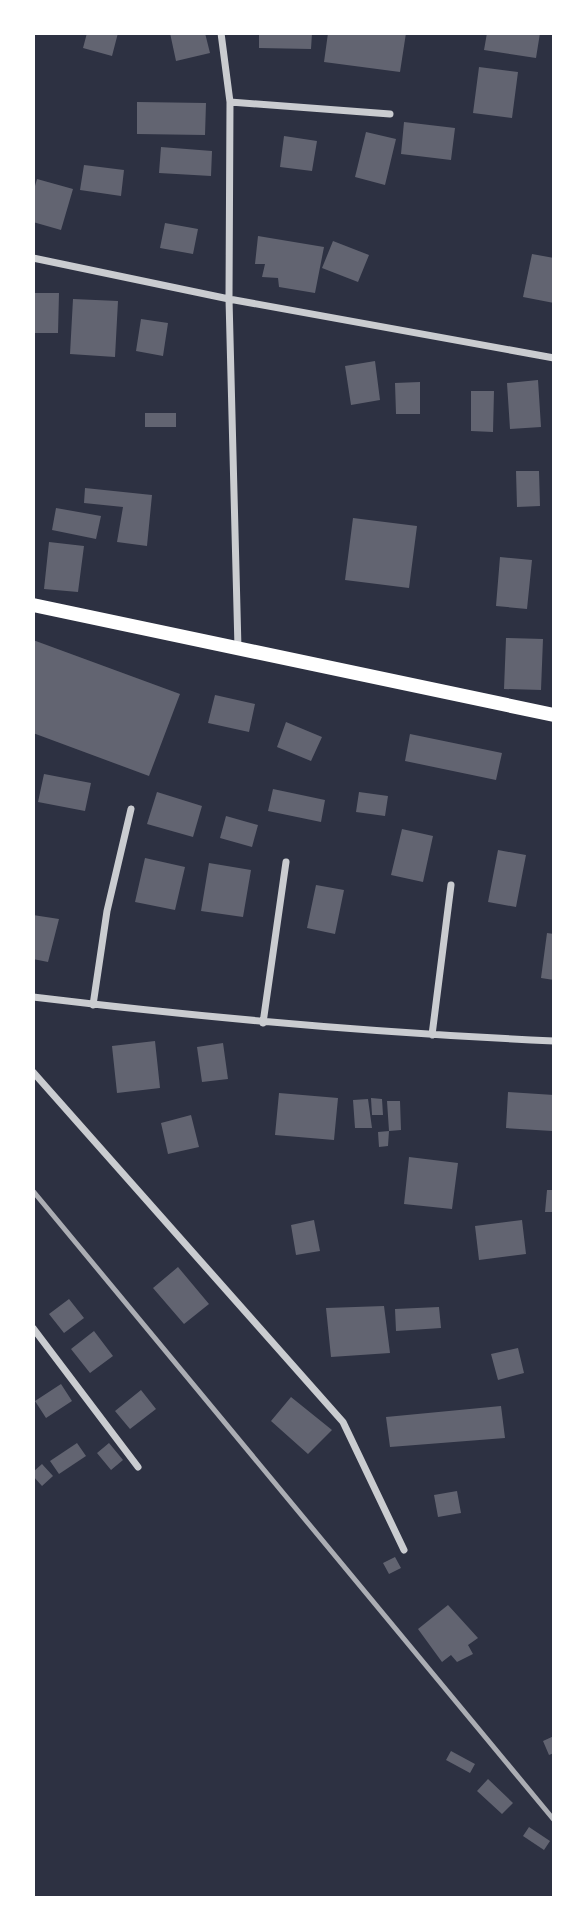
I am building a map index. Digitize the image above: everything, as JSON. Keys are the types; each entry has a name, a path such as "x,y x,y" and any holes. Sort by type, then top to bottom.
{"highway":[{"path":"33,605 554,715"}],"street":[{"path":"221,33 230,102 229,299 238,648"},
{"path":"230,102 390,114"},
{"path":"33,258 229,299 554,358"},
{"path":"93,1004 107,911 131,809"},
{"path":"262,1023 286,862"},
{"path":"432,1035 451,885"},
{"path":"33,997 262,1023 554,1041"},
{"path":"33,1072 343,1422 404,1550"},
{"path":"33,1328 138,1467"}],"building":[{"path":"87,33 118,33 112,56 83,48"},
{"path":"170,33 205,33 210,53 176,61"},
{"path":"259,33 312,33 311,49 259,48"},
{"path":"328,33 406,33 400,72 324,62"},
{"path":"487,33 540,33 536,58 484,50"},
{"path":"479,67 518,72 512,118 473,113"},
{"path":"137,102 206,103 205,135 137,134"},
{"path":"404,122 455,128 451,160 401,154"},
{"path":"366,132 396,139 385,185 355,177"},
{"path":"284,136 317,141 312,171 280,167"},
{"path":"161,147 212,151 211,176 159,173"},
{"path":"84,165 124,170 121,196 80,190"},
{"path":"37,179 73,189 61,230 33,222 33,193"},
{"path":"165,223 198,229 193,254 160,248"},
{"path":"258,236 324,247 315,293 279,287 278,278 262,277 265,264 255,264"},
{"path":"333,241 369,255 358,282 322,268"},
{"path":"532,254 554,258 554,303 523,297"},
{"path":"33,293 59,293 58,333 33,333"},
{"path":"73,299 118,301 115,357 70,354"},
{"path":"141,319 168,323 163,356 136,351"},
{"path":"375,361 380,400 351,405 345,366"},
{"path":"538,380 541,427 510,429 507,383"},
{"path":"420,382 420,414 396,414 395,383"},
{"path":"471,391 494,391 493,432 471,431"},
{"path":"145,413 176,413 176,427 145,427"},
{"path":"516,471 539,471 540,506 517,507"},
{"path":"85,488 152,495 147,546 117,542 123,507 84,503"},
{"path":"56,508 101,516 96,539 52,530"},
{"path":"353,518 417,526 409,588 345,580"},
{"path":"49,542 84,546 78,592 44,589"},
{"path":"500,557 532,560 527,609 496,606"},
{"path":"506,638 543,639 541,690 504,689"},
{"path":"33,640 180,694 149,776 33,733"},
{"path":"215,695 255,704 249,732 208,723"},
{"path":"286,722 322,737 311,761 277,747"},
{"path":"410,734 502,753 496,780 405,761"},
{"path":"44,774 91,783 85,811 38,802"},
{"path":"273,789 325,800 321,822 268,811"},
{"path":"157,792 202,806 193,837 147,824"},
{"path":"359,792 388,796 385,816 356,812"},
{"path":"226,816 258,825 252,847 220,838"},
{"path":"402,829 433,836 423,882 391,875"},
{"path":"498,850 526,855 516,907 488,902"},
{"path":"145,858 185,867 175,910 135,902"},
{"path":"209,863 251,870 243,917 201,911"},
{"path":"316,885 344,890 335,934 307,928"},
{"path":"33,915 59,919 48,962 33,959"},
{"path":"547,933 554,934 554,980 541,978"},
{"path":"155,1041 160,1088 117,1093 112,1046"},
{"path":"223,1043 228,1079 202,1082 197,1047"},
{"path":"508,1092 554,1095 552,1131 506,1128"},
{"path":"279,1093 338,1098 334,1140 275,1135"},
{"path":"371,1098 382,1099 383,1115 372,1115"},
{"path":"368,1099 372,1128 355,1128 353,1100"},
{"path":"387,1101 400,1101 401,1130 389,1131"},
{"path":"191,1115 199,1147 168,1154 161,1123"},
{"path":"389,1131 388,1146 379,1147 378,1132"},
{"path":"409,1157 458,1163 452,1209 404,1204"},
{"path":"547,1190 554,1190 554,1212 545,1212"},
{"path":"314,1220 320,1251 296,1255 291,1225"},
{"path":"522,1220 526,1254 479,1260 475,1226"},
{"path":"178,1267 209,1304 184,1324 153,1288"},
{"path":"69,1299 84,1318 64,1333 49,1314"},
{"path":"384,1306 390,1353 331,1357 326,1308"},
{"path":"439,1307 441,1328 396,1331 395,1309"},
{"path":"94,1331 113,1356 90,1373 71,1349"},
{"path":"518,1348 524,1373 498,1380 491,1354"},
{"path":"61,1384 72,1401 46,1418 35,1401"},
{"path":"141,1390 156,1409 130,1429 115,1411"},
{"path":"291,1397 332,1430 308,1454 271,1421"},
{"path":"501,1406 505,1438 390,1447 386,1417"},
{"path":"77,1443 86,1456 59,1474 50,1461"},
{"path":"109,1443 123,1460 111,1470 97,1453"},
{"path":"42,1464 53,1476 42,1486 33,1476 33,1472"},
{"path":"457,1491 461,1513 438,1517 434,1495"},
{"path":"395,1557 401,1568 389,1574 383,1563"},
{"path":"448,1605 478,1638 468,1645 473,1654 457,1662 451,1655 442,1662 418,1629"},
{"path":"554,1736 554,1753 549,1755 543,1741"},
{"path":"451,1751 475,1764 470,1773 446,1760"},
{"path":"488,1779 513,1803 502,1814 477,1791"},
{"path":"529,1827 550,1841 544,1850 523,1836"}],"railway":[{"path":"33,1191 554,1820"}]}
